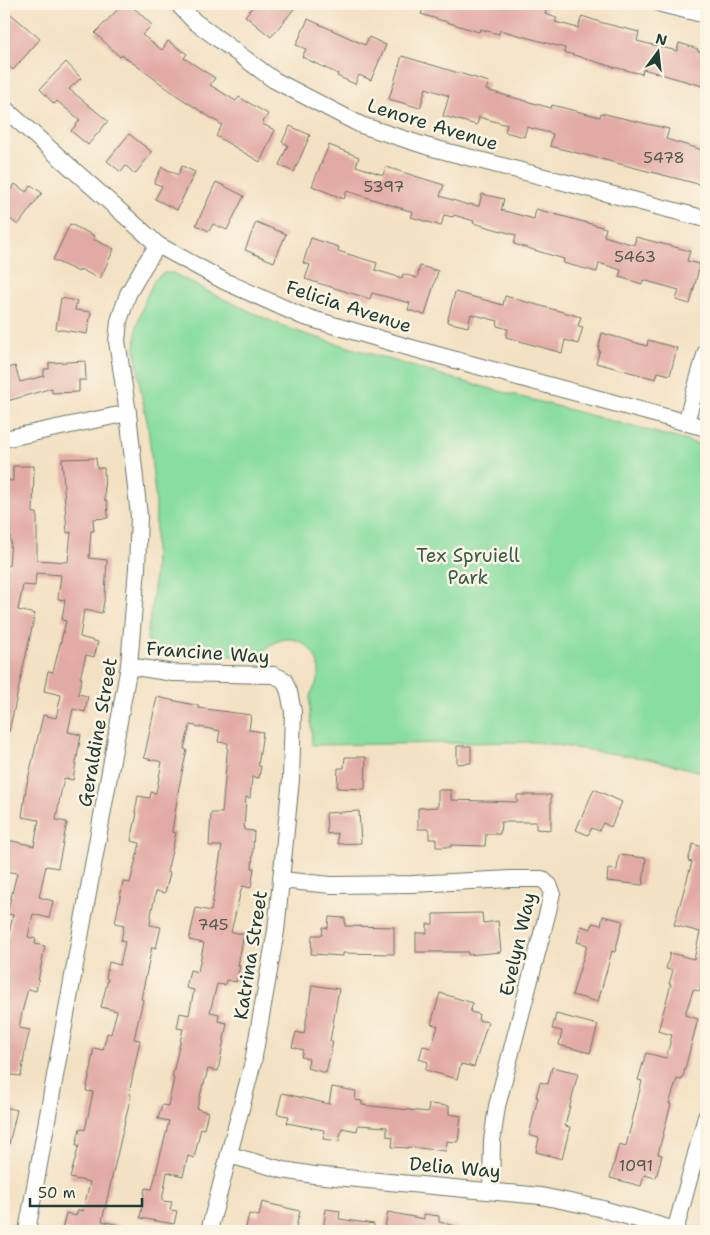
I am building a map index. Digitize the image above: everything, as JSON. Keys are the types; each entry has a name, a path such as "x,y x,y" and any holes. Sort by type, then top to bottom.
{"street":[{"name":"Lenore Avenue","path":"178,4 194,21 274,80 361,125 429,147 706,220"},
{"path":"661,4 706,15"},
{"name":"Felicia Avenue","path":"4,108 158,245 224,281 302,316 404,346 706,428"},
{"name":"Geraldine Street","path":"27,1231 130,666 139,516 128,413 116,341 128,294 158,245"},
{"path":"686,422 706,352"},
{"path":"4,439 128,413"},
{"name":"Francine Way","path":"130,666 173,673 274,676 284,680"},
{"name":"Katrina Street","path":"209,1231 253,1062 276,931 291,779 293,712 289,692 284,680"},
{"name":"Evelyn Way","path":"281,880 331,885 542,879 549,885 552,892 548,911 497,1106 492,1141 491,1190"},
{"path":"675,1230 706,1117"},
{"name":"Delia Way","path":"229,1155 283,1170 314,1175 541,1196 599,1208 675,1230"}],"green space":[{"name":"Tex Spruiell Park","path":"164,273 173,273 273,322 305,334 458,380 706,446 706,773 649,759 535,742 312,745 310,698 319,673 313,653 302,643 289,639 281,640 252,657 159,653 152,649 147,638 154,588 156,505 148,426 135,348 137,324 146,298 155,279"}],"building":[{"path":"123,4 130,4 152,25 142,35 162,50 168,41 187,54 184,58 215,78 210,85 236,101 239,97 268,114 262,124 275,130 260,162 216,136 222,125 179,97 122,55 120,57 95,33"},
{"path":"255,4 298,4 271,37 245,16"},
{"path":"425,4 535,4 547,7 545,14 557,18 555,22 578,28 582,16 639,32 637,41 677,51 679,43 698,49 697,51 706,52 706,87 643,69 642,74 613,67 564,52 565,48 500,30 499,34 480,29 479,32 421,14"},
{"path":"4,8 40,39 13,70 4,62"},
{"path":"308,19 365,45 369,37 386,45 371,80 359,75 355,84 302,57 306,49 296,45"},
{"path":"402,56 489,82 486,90 551,108 552,105 600,117 601,113 669,129 666,139 706,151 706,186 550,146 553,134 527,127 524,137 505,132 507,125 479,117 477,125 443,116 449,96 426,88 420,108 389,99"},
{"path":"66,62 81,78 69,89 108,121 88,145 71,131 80,120 57,101 54,104 40,89"},
{"path":"290,126 310,135 294,172 279,165 288,145 282,142"},
{"path":"129,134 152,152 135,174 126,166 121,172 107,161"},
{"path":"329,145 359,157 356,166 383,175 386,167 444,185 440,196 468,205 479,206 482,194 504,199 501,210 534,219 536,209 606,228 604,236 634,245 636,237 690,251 687,261 700,264 690,304 676,300 679,290 643,280 642,284 619,277 621,270 599,263 597,272 563,263 564,259 514,244 516,235 473,223 474,221 454,215 453,217 444,215 441,226 411,217 413,212 347,191 344,199 312,186"},
{"path":"182,166 195,172 177,210 155,199 162,186 154,183 162,167 178,175"},
{"path":"216,182 244,196 227,230 213,224 209,231 196,225"},
{"path":"15,184 26,192 31,185 42,193 18,225 4,214 4,199"},
{"path":"256,222 286,234 274,262 245,250"},
{"path":"70,224 95,236 93,239 114,249 100,279 80,269 79,272 53,260"},
{"path":"311,238 339,247 338,251 377,263 375,270 402,278 403,274 417,278 420,266 438,271 425,315 408,310 410,303 372,293 370,299 305,279 310,265 303,263"},
{"path":"455,292 503,305 505,296 581,317 578,326 583,327 578,344 565,340 562,353 506,337 508,329 497,326 498,321 471,314 468,327 447,322"},
{"path":"61,298 77,301 75,310 91,312 87,334 56,329"},
{"path":"602,333 647,346 648,340 677,348 670,375 658,372 656,379 596,363"},
{"path":"85,361 86,380 79,380 79,392 52,393 52,388 4,402 4,369 15,366 20,382 44,376 44,369 49,369 49,363"},
{"path":"96,458 97,468 104,468 105,501 107,501 108,518 93,519 94,531 91,531 89,558 107,560 105,595 102,613 84,610 80,637 98,642 94,657 86,655 80,678 82,678 78,694 88,696 85,712 73,709 68,732 81,735 73,780 64,778 59,802 56,820 67,822 58,868 46,866 39,897 53,901 49,918 33,914 28,937 36,939 35,944 45,946 36,991 28,989 19,1028 30,1030 21,1076 4,1074 4,956 13,915 7,914 17,873 4,871 4,839 34,846 39,820 22,817 26,788 43,715 56,718 61,695 44,691 48,671 53,672 66,621 62,620 65,600 58,599 61,575 36,573 35,586 23,585 18,610 35,614 9,732 4,731 4,566 9,566 11,541 10,530 4,530 4,480 13,481 13,466 34,466 33,513 37,513 37,560 68,562 71,532 67,533 62,459"},
{"path":"157,697 199,706 198,708 251,715 249,730 263,732 258,766 261,766 259,778 252,777 250,798 246,797 244,830 254,831 252,868 254,868 251,888 242,886 231,932 244,934 238,966 240,966 236,982 226,980 225,985 217,984 210,1012 219,1014 218,1021 227,1023 218,1071 208,1069 203,1084 197,1109 208,1112 204,1129 201,1128 194,1158 188,1156 183,1176 167,1172 162,1201 172,1202 170,1210 177,1211 174,1224 140,1218 145,1188 152,1189 169,1121 158,1119 162,1105 168,1106 174,1078 172,1077 183,1029 177,1028 180,1013 189,1015 194,990 186,988 190,970 198,972 204,943 189,940 196,908 211,911 222,846 209,846 211,813 222,813 228,743 218,742 220,731 190,725 184,749 187,750 172,832 176,833 167,872 170,873 165,893 156,891 151,915 150,925 161,927 156,948 152,947 141,999 143,1000 134,1039 140,1040 129,1094 131,1095 102,1221 127,1227 126,1231 71,1231 62,1229 66,1213 76,1216 78,1210 83,1211 90,1182 70,1178 79,1145 76,1145 80,1128 85,1130 93,1092 86,1091 94,1048 103,1050 107,1033 111,1034 117,1011 101,1007 108,979 106,978 109,962 120,965 125,942 121,941 124,925 115,923 123,882 130,883 140,843 131,841 137,813 135,812 138,796 150,798 151,792 156,793 162,762 144,758"},
{"path":"457,746 471,746 471,763 457,764"},
{"path":"345,757 366,757 365,789 337,788 338,768 344,768"},
{"path":"594,789 622,802 611,827 603,823 599,831 592,828 588,835 576,830"},
{"path":"438,790 451,790 451,800 517,802 517,795 551,795 551,830 536,829 536,822 501,822 500,834 486,834 485,846 451,845 451,847 436,847 436,839 429,839 429,829 418,829 418,808 438,807"},
{"path":"359,811 361,843 338,844 337,833 327,834 326,813"},
{"path":"693,844 706,848 706,980 703,980 700,991 693,990 685,1015 698,1019 682,1080 677,1079 669,1104 671,1104 658,1154 662,1155 656,1178 644,1175 641,1186 610,1178 619,1144 626,1146 642,1081 638,1080 646,1053 666,1058 672,1035 658,1031 671,984 669,984 673,970 666,969 670,953 694,959 700,932 674,925 692,862 688,861"},
{"path":"619,855 646,858 643,885 607,881 608,869 617,870"},
{"path":"482,913 483,923 498,921 501,952 468,955 468,952 416,952 416,933 427,933 427,924 433,924 433,914"},
{"path":"603,916 623,921 615,952 612,951 598,1002 572,995 587,945 577,942 581,926 591,929 592,923 601,925"},
{"path":"329,917 345,918 345,926 394,927 394,954 343,953 343,956 311,954 312,935 322,935 323,927 328,928"},
{"path":"312,985 339,989 330,1041 333,1042 326,1073 307,1068 309,1059 301,1057 303,1050 292,1047 296,1032 304,1034"},
{"path":"440,993 473,1003 470,1012 479,1014 478,1020 488,1022 474,1067 461,1064 457,1079 425,1070 428,1062 419,1059 423,1046 431,1048 438,1026 431,1024"},
{"path":"556,1014 598,1025 590,1053 559,1045 562,1031 552,1029"},
{"path":"552,1067 578,1073 565,1126 570,1127 562,1159 536,1152 539,1138 529,1135 540,1082 548,1084"},
{"path":"332,1087 356,1091 355,1100 362,1101 362,1105 428,1112 429,1104 449,1106 449,1114 461,1116 458,1142 447,1141 446,1151 392,1147 393,1137 387,1136 387,1127 358,1125 357,1131 342,1128 339,1141 323,1139 324,1130 287,1123 289,1116 277,1114 282,1093 329,1104"},
{"path":"4,1107 17,1110 9,1144 4,1144"},
{"path":"262,1202 300,1211 295,1231 245,1231 249,1214 259,1216"},
{"path":"326,1209 340,1211 339,1219 374,1224 374,1231 323,1231"},
{"path":"388,1212 424,1219 424,1214 439,1216 439,1222 456,1226 455,1231 384,1231"}]}
